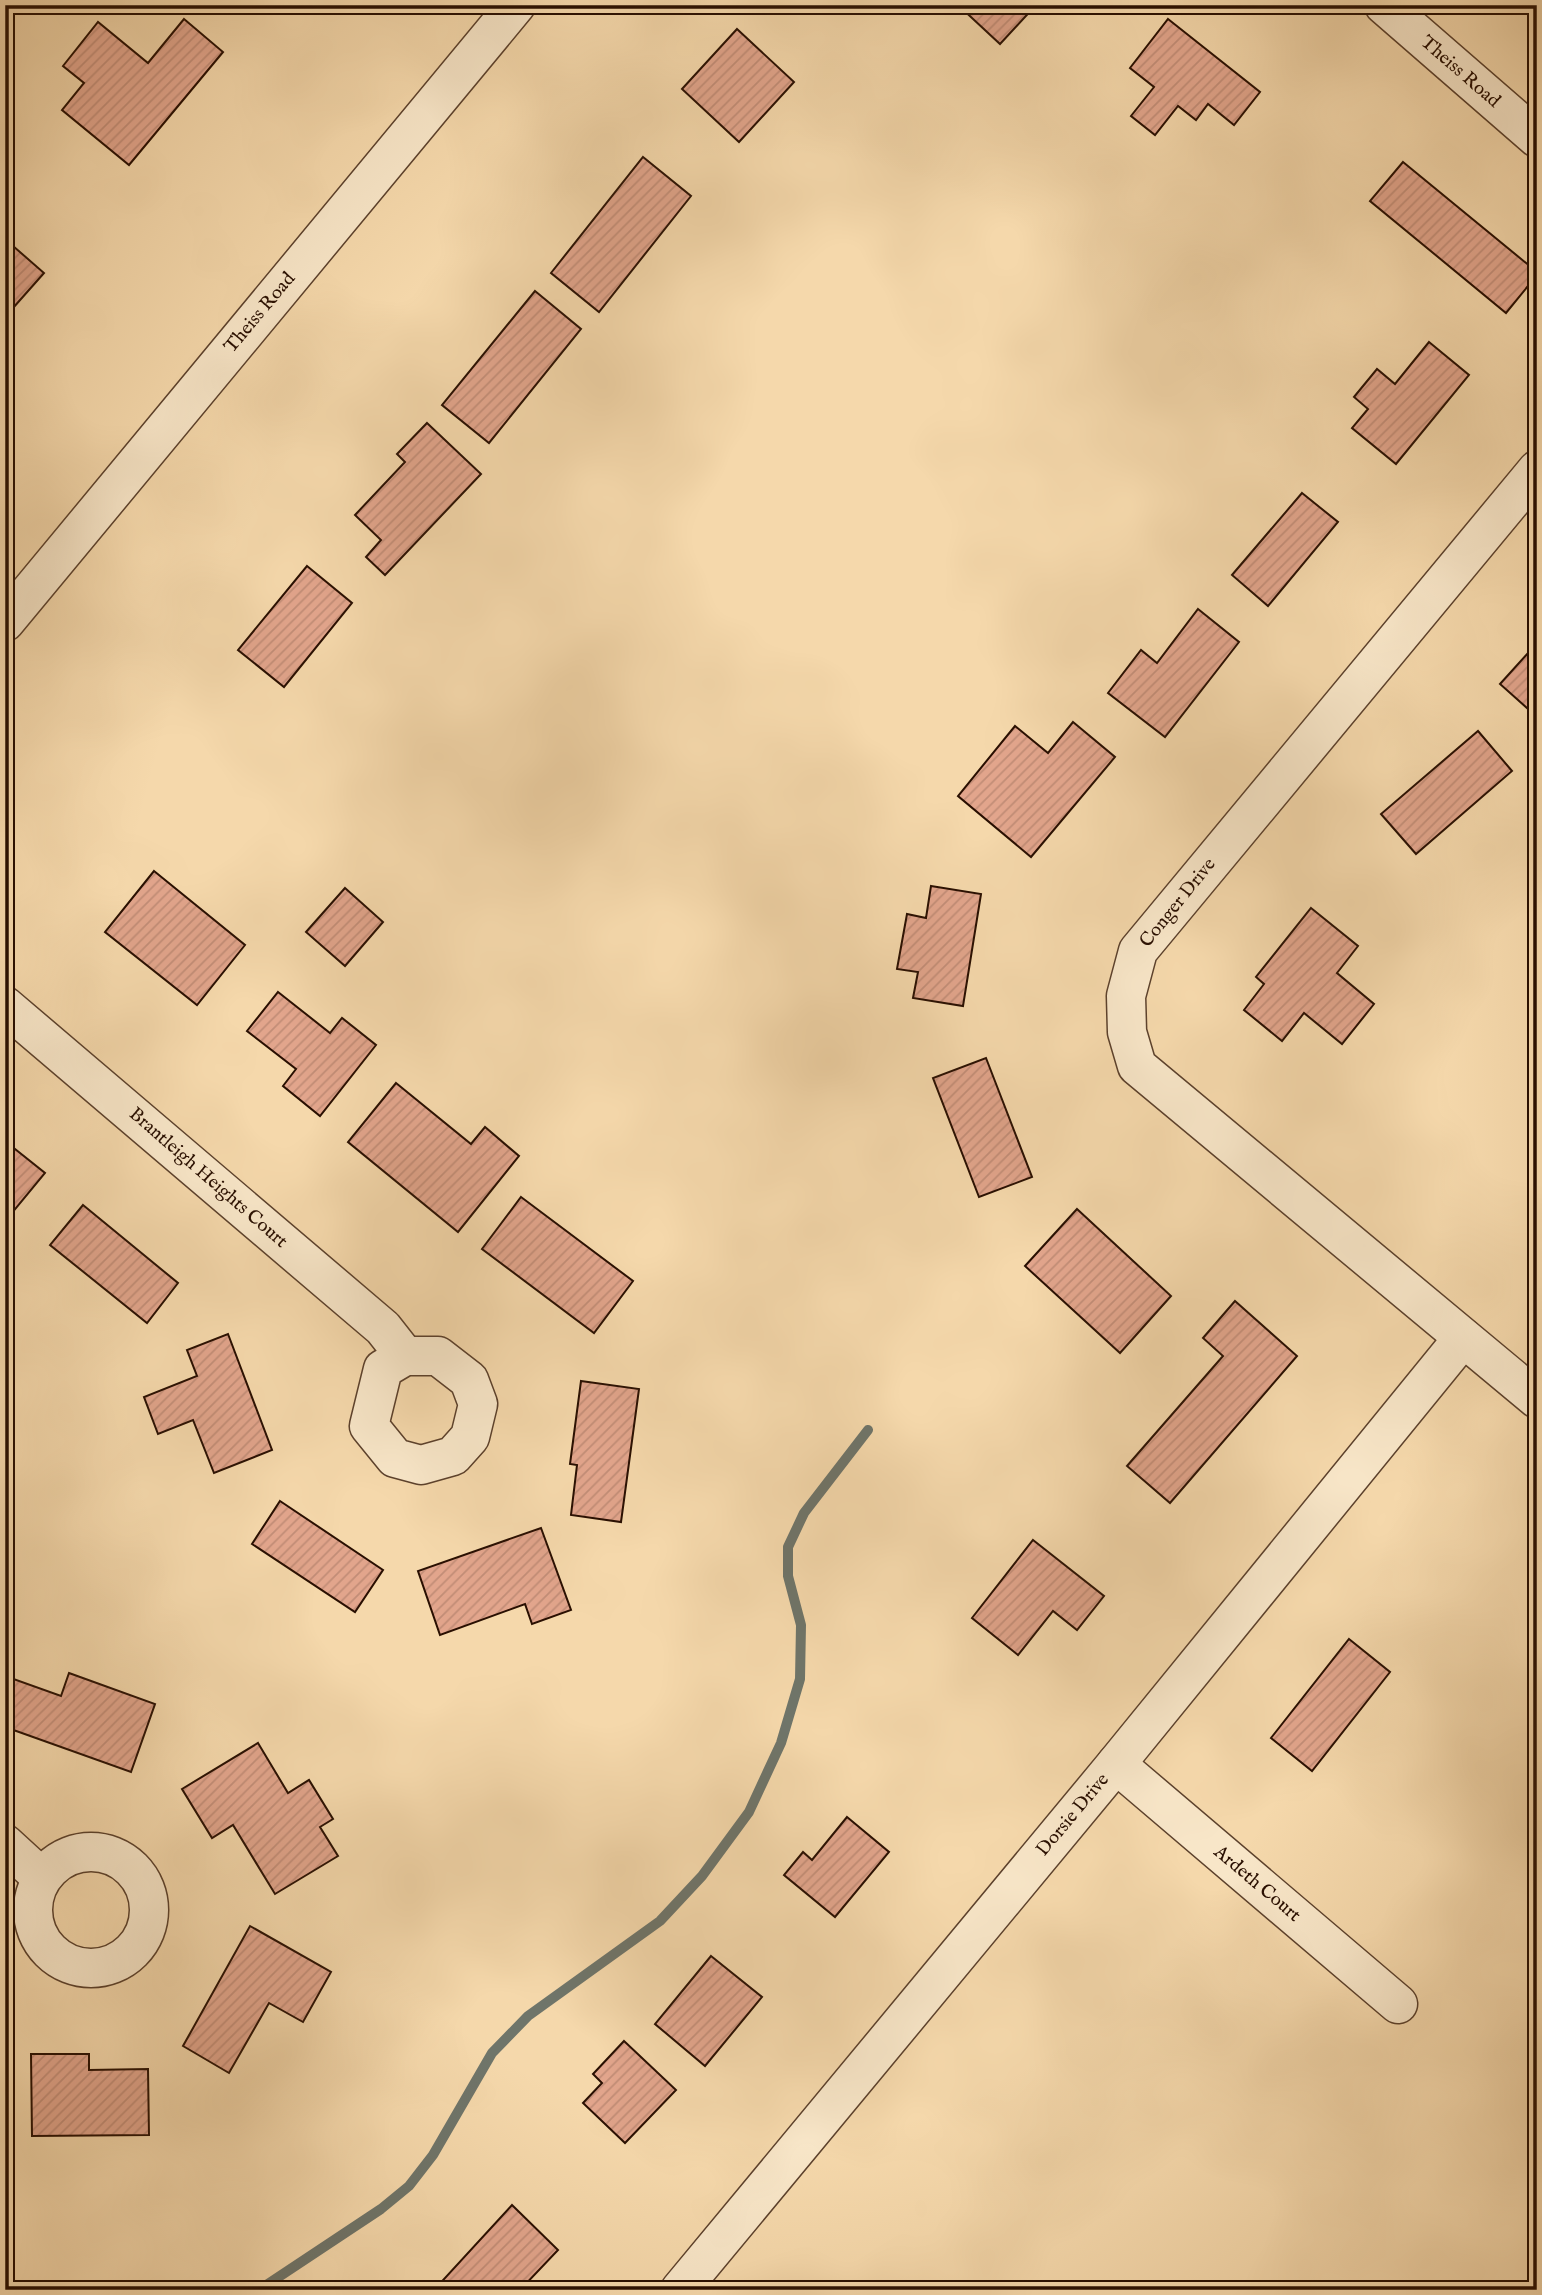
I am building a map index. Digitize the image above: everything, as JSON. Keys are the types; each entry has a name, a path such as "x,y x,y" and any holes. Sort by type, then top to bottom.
{"street":[{"name":"Theiss Road","path":"5,622 516,5"},
{"name":"Theiss Road","path":"1384,5 1537,138"},
{"name":"Conger Drive","path":"1537,470 1139,951 1126,996 1127,1032 1137,1066 1537,1399"},
{"name":"Brantleigh Heights Court","path":"5,1006 383,1328 405,1356"},
{"name":"Dorsie Drive","path":"680,2290 1116,1764 1462,1338"},
{"name":"Ardeth Court","path":"1116,1764 1398,2004"},
{"path":"5,1844 41,1877"}],"building":[{"path":"958,5 1036,5 1000,44"},
{"path":"184,19 223,52 129,165 62,110 84,83 63,66 98,22 148,63"},
{"path":"1168,19 1260,92 1234,125 1208,104 1196,120 1178,106 1155,135 1131,116 1154,87 1130,68"},
{"path":"737,29 794,82 739,142 682,89"},
{"path":"643,157 691,196 599,312 551,273"},
{"path":"1403,162 1537,272 1506,313 1370,201"},
{"path":"5,239 44,273 5,317"},
{"path":"535,291 581,329 489,443 442,405"},
{"path":"1429,342 1469,375 1396,464 1352,428 1368,409 1354,397 1377,369 1395,384"},
{"path":"427,423 481,474 385,575 366,557 381,540 355,515 405,462 397,454"},
{"path":"1302,493 1338,522 1268,606 1232,575"},
{"path":"307,566 352,603 284,687 238,650"},
{"path":"1198,609 1239,642 1165,737 1108,693 1141,650 1157,663"},
{"path":"1537,643 1537,717 1500,684"},
{"path":"1073,722 1115,757 1031,857 958,796 1015,726 1048,753"},
{"path":"1478,731 1512,771 1416,854 1381,814"},
{"path":"154,871 245,945 197,1005 105,932"},
{"path":"931,886 981,894 963,1006 913,998 918,972 897,969 907,914 926,918"},
{"path":"345,888 383,922 345,966 306,932"},
{"path":"1311,908 1358,946 1337,973 1374,1004 1342,1044 1304,1013 1282,1041 1244,1010 1264,984 1256,977"},
{"path":"278,992 330,1033 342,1018 376,1045 320,1116 283,1086 296,1069 247,1031"},
{"path":"986,1058 1032,1177 979,1197 933,1078"},
{"path":"396,1083 471,1144 485,1127 519,1156 458,1232 348,1142"},
{"path":"5,1141 45,1173 12,1213 5,1208"},
{"path":"521,1197 633,1281 594,1333 482,1249"},
{"path":"83,1205 178,1283 147,1323 50,1245"},
{"path":"1077,1209 1171,1296 1120,1353 1025,1266"},
{"path":"1235,1301 1297,1356 1170,1503 1127,1466 1223,1356 1203,1338"},
{"path":"228,1334 272,1450 214,1473 193,1420 158,1434 144,1397 197,1376 187,1350"},
{"path":"581,1381 639,1389 621,1522 571,1515 577,1465 570,1464"},
{"path":"280,1501 383,1570 355,1612 252,1544"},
{"path":"541,1528 571,1610 532,1624 525,1604 440,1635 418,1571"},
{"path":"1033,1540 1104,1596 1077,1630 1053,1611 1018,1655 972,1618"},
{"path":"1349,1639 1390,1672 1312,1771 1271,1738"},
{"path":"69,1673 155,1704 131,1772 5,1727 5,1686 8,1677 61,1696"},
{"path":"258,1743 288,1793 309,1780 333,1819 320,1827 338,1856 275,1894 233,1825 212,1838 182,1789"},
{"path":"847,1817 889,1852 835,1917 784,1875 803,1852 812,1860"},
{"path":"250,1926 331,1972 303,2022 269,2003 229,2073 183,2046"},
{"path":"711,1956 762,1997 705,2066 655,2024"},
{"path":"624,2041 676,2090 625,2143 583,2103 602,2083 593,2074"},
{"path":"31,2054 89,2054 89,2070 148,2069 149,2135 32,2136"},
{"path":"512,2205 558,2250 520,2290 434,2290"}],"waterway":[{"path":"259,2290 381,2209 409,2186 433,2155 492,2053 528,2016 660,1921 702,1876 749,1812 781,1743 800,1679 801,1625 788,1576 788,1547 804,1513 868,1430"}]}
